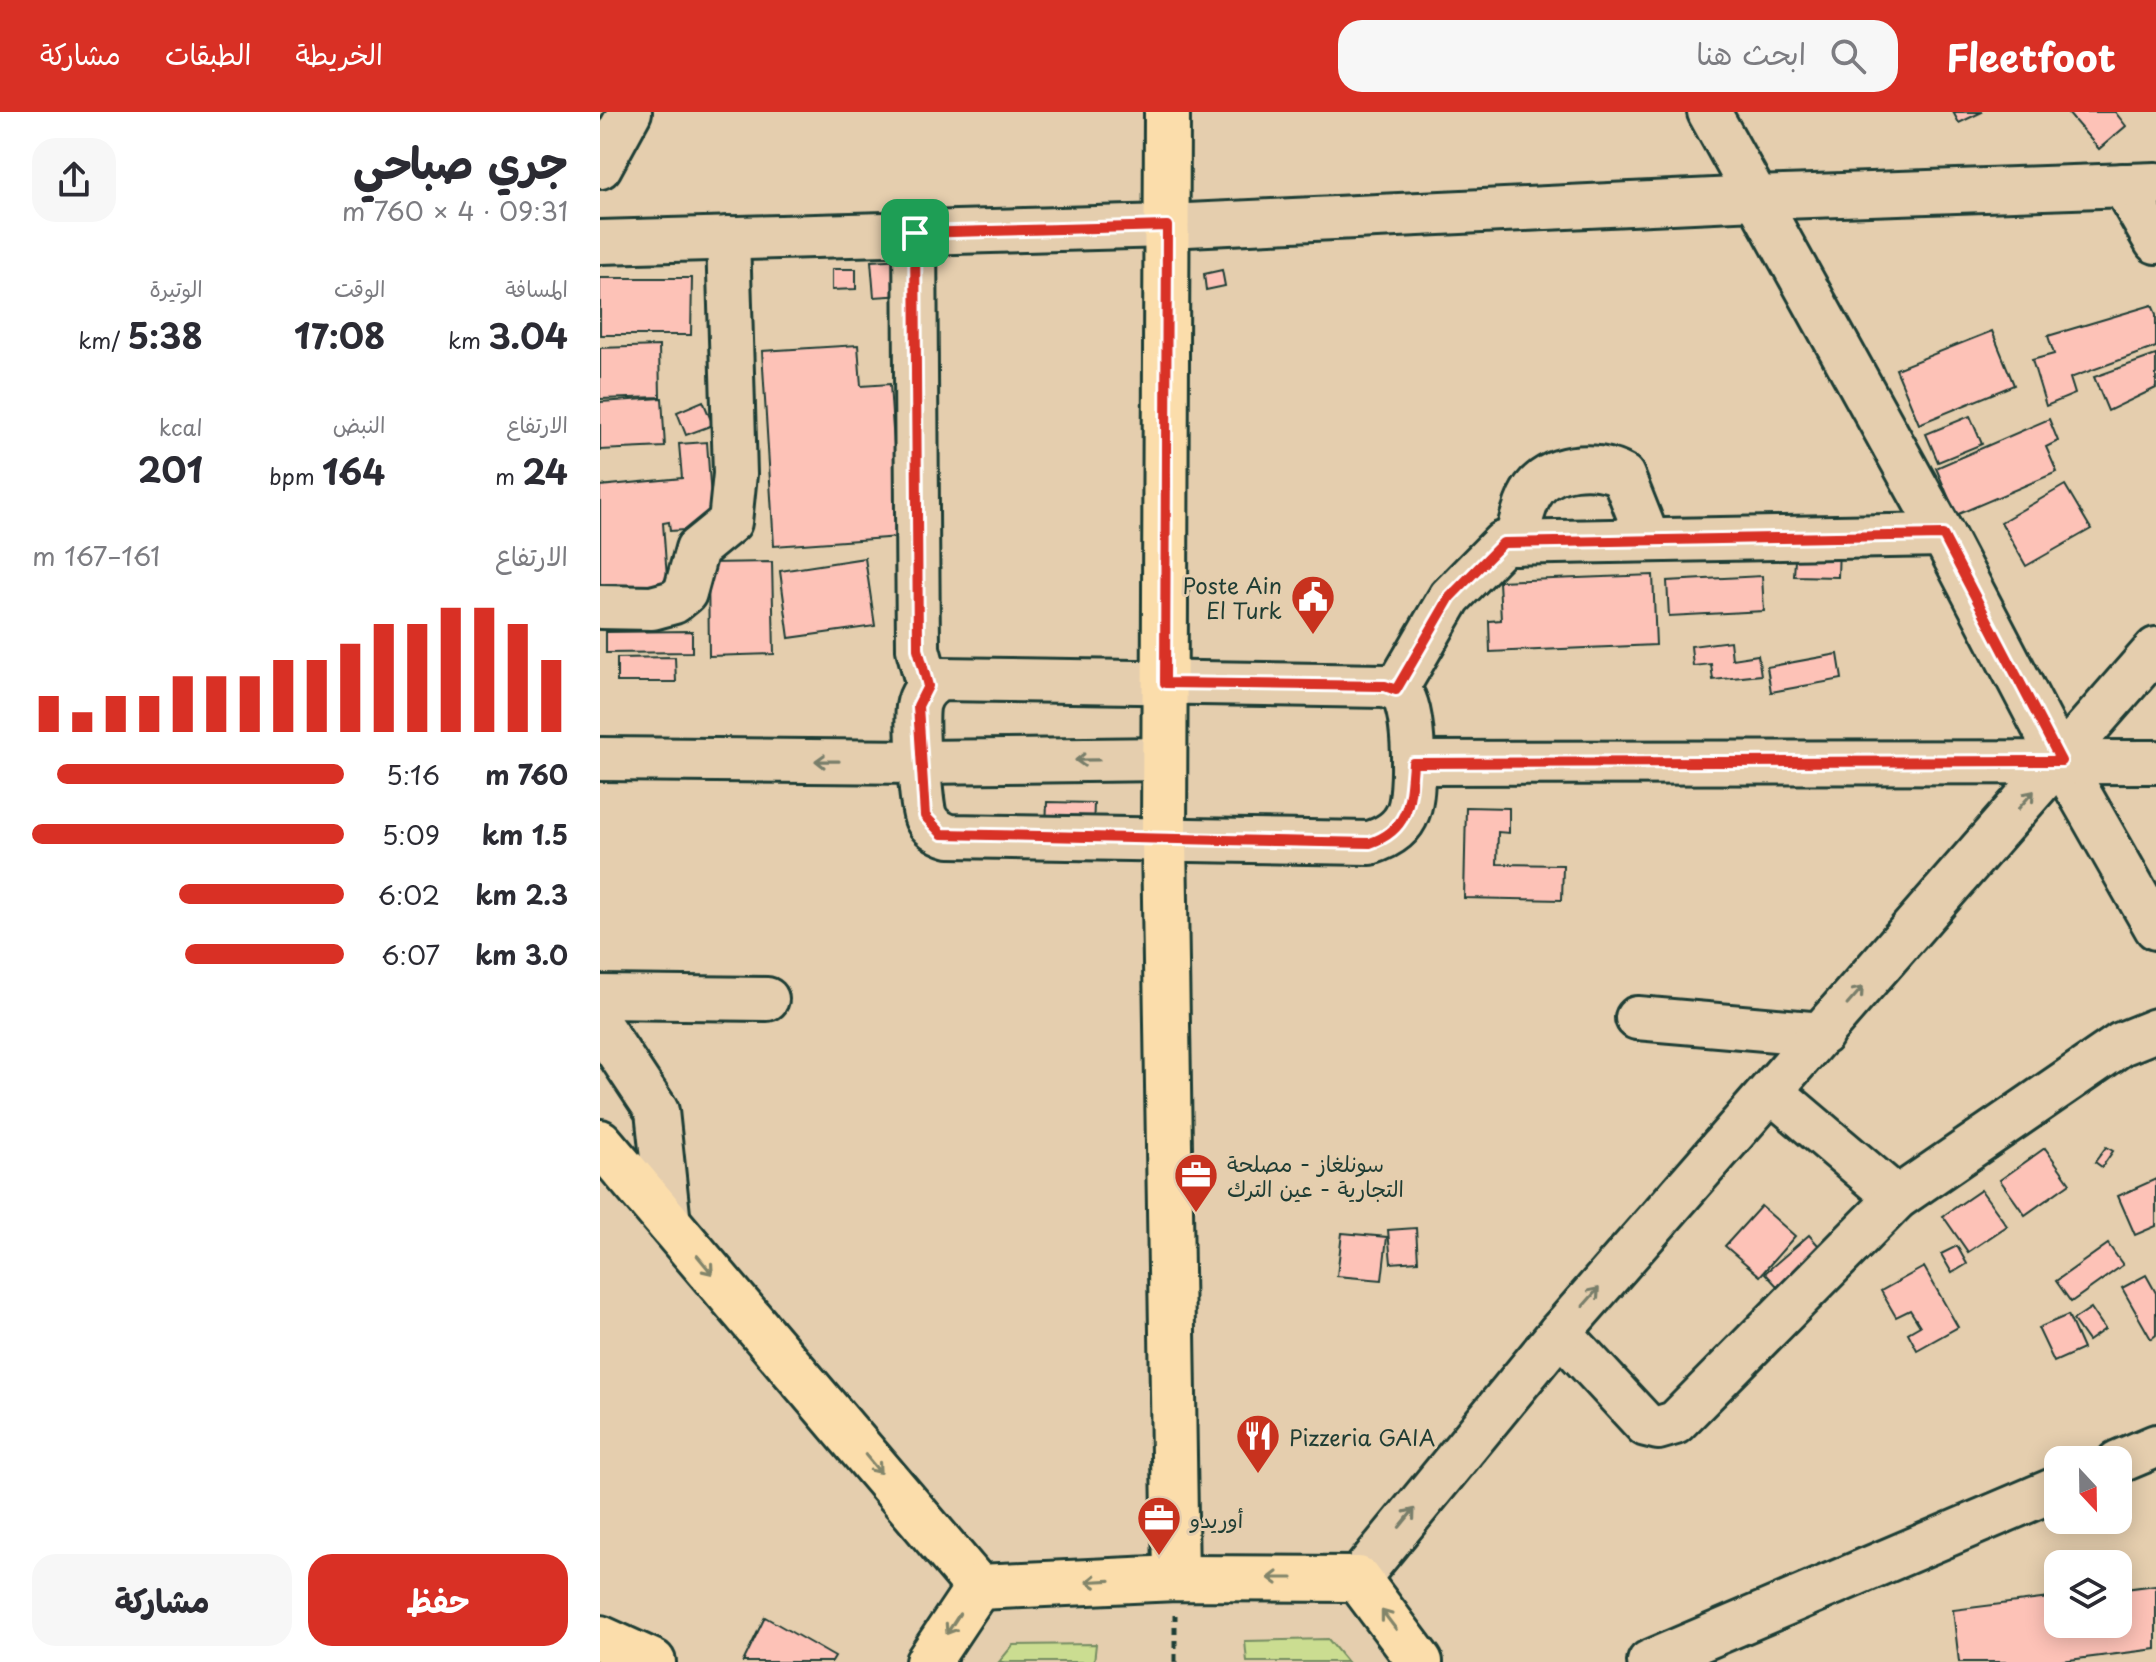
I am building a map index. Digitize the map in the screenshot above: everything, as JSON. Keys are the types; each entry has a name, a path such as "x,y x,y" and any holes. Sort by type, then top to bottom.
{"main road":[{"path":"1167,112 1164,839 1176,1578"},
{"path":"600,1142 978,1587"},
{"path":"978,1587 1176,1578 1358,1579 1420,1662"},
{"path":"928,1662 978,1587"},
{"path":"600,1638 653,1662"}],"street":[{"path":"600,167 630,112"},
{"path":"1709,112 1943,535 2061,761 2156,928"},
{"path":"600,242 1167,226 1756,198 2140,185 2156,242"},
{"path":"915,233 918,649 928,686"},
{"path":"600,607 652,608 674,602 685,593 697,549 730,522 735,474 728,238"},
{"path":"1515,543 1531,493 1546,478 1583,466 1609,468 1623,476 1648,539"},
{"path":"1396,690 1450,597 1503,543 1943,535"},
{"path":"1358,1579 1560,1332 2156,649"},
{"path":"940,679 1165,683 1385,686 1396,690 1408,706 1413,763 1409,811 1385,838 1370,843 942,834 925,816 918,706 928,686 940,679"},
{"path":"600,759 920,762 1165,759"},
{"path":"1413,763 2156,762"},
{"path":"600,997 767,999"},
{"path":"1637,1018 1822,1034"},
{"path":"600,1025 657,1111 669,1224"},
{"path":"1560,1332 1646,1425 1658,1428 1675,1423 1897,1198 2121,1044 2156,1030"},
{"path":"1771,1091 1897,1198"},
{"path":"2132,1456 2156,1446"},
{"path":"1649,1662 2044,1494"}],"path":[{"path":"1175,1662 1176,1578"}],"green space":[{"path":"1328,1639 1347,1662 1247,1662 1245,1641"},
{"path":"1096,1644 1094,1662 999,1662 1013,1645"}],"building":[{"path":"1953,112 1982,112 1959,123"},
{"path":"2067,112 2115,112 2126,126 2099,149"},
{"path":"903,259 905,295 874,297 871,261"},
{"path":"832,269 856,269 856,289 832,290"},
{"path":"1222,270 1225,286 1206,290 1204,274"},
{"path":"600,278 692,278 691,335 600,335"},
{"path":"2152,305 2156,314 2156,347 2070,378 2075,394 2046,406 2032,360 2054,354 2048,336"},
{"path":"1992,331 2014,385 1919,424 1896,369"},
{"path":"858,345 861,386 890,384 900,537 774,546 762,351"},
{"path":"659,346 660,397 600,399 600,348"},
{"path":"2156,355 2156,388 2108,411 2094,377"},
{"path":"662,398 665,447 600,450 600,402"},
{"path":"703,401 713,425 686,435 677,412"},
{"path":"1970,416 1982,444 1938,462 1926,434"},
{"path":"2049,419 2058,441 2046,447 2057,472 1956,515 1936,468"},
{"path":"707,442 713,528 670,531 669,522 663,523 668,592 600,597 600,486 682,478 679,444"},
{"path":"2065,485 2091,529 2026,566 2001,522"},
{"path":"1796,544 1839,545 1838,577 1794,576"},
{"path":"865,558 875,626 789,638 780,571"},
{"path":"772,562 774,654 709,656 708,563"},
{"path":"1653,575 1656,645 1490,652 1489,621 1501,620 1499,581"},
{"path":"1762,576 1764,611 1669,616 1667,581"},
{"path":"692,631 692,652 606,653 606,632"},
{"path":"1730,641 1732,659 1758,655 1761,675 1713,680 1711,664 1693,666 1691,646"},
{"path":"1838,654 1842,679 1771,692 1767,667"},
{"path":"675,657 676,682 617,682 617,658"},
{"path":"1047,802 1094,803 1093,830 1046,829"},
{"path":"1466,807 1509,808 1509,833 1498,832 1497,864 1563,865 1562,900 1464,898"},
{"path":"2106,1147 2113,1151 2102,1167 2095,1162"},
{"path":"2045,1148 2070,1183 2025,1215 2000,1180"},
{"path":"2156,1179 2156,1226 2135,1235 2118,1196"},
{"path":"1981,1190 2007,1226 1968,1252 1943,1216"},
{"path":"1761,1206 1795,1236 1760,1276 1725,1246"},
{"path":"1416,1228 1418,1261 1391,1263 1388,1230"},
{"path":"1342,1233 1387,1237 1382,1280 1337,1276"},
{"path":"1809,1235 1845,1275 1802,1313 1765,1273"},
{"path":"2108,1244 2123,1265 2071,1302 2056,1281"},
{"path":"1957,1246 1967,1264 1952,1273 1941,1254"},
{"path":"1924,1267 1958,1327 1917,1350 1908,1333 1920,1326 1910,1310 1896,1317 1881,1291"},
{"path":"2146,1275 2156,1293 2156,1335 2151,1339 2122,1288"},
{"path":"2091,1308 2105,1329 2088,1341 2073,1320"},
{"path":"2068,1315 2083,1349 2054,1362 2038,1328"},
{"path":"2156,1585 2156,1649 2053,1662 1959,1662 1953,1610 2044,1599 2044,1638 2132,1638 2132,1588"},
{"path":"765,1617 835,1657 832,1662 743,1662"}],"place":[{"name":"Poste Ain El Turk","path":"1313,636"},
{"name":"سونلغاز - مصلحة التجارية - عين الترك","path":"1196,1214"},
{"name":"Pizzeria GAIA","path":"1258,1475"},
{"name":"أوريدو","path":"1159,1557"}],"route":[{"path":"1167,226 1165,683 1385,686 1396,690 1450,597 1503,543 1943,535 2061,761 1413,763 1409,811 1399,826 1385,838 1370,843 942,834 933,828 925,816 920,762 918,706 928,686 918,649 915,233 1167,226"}]}
